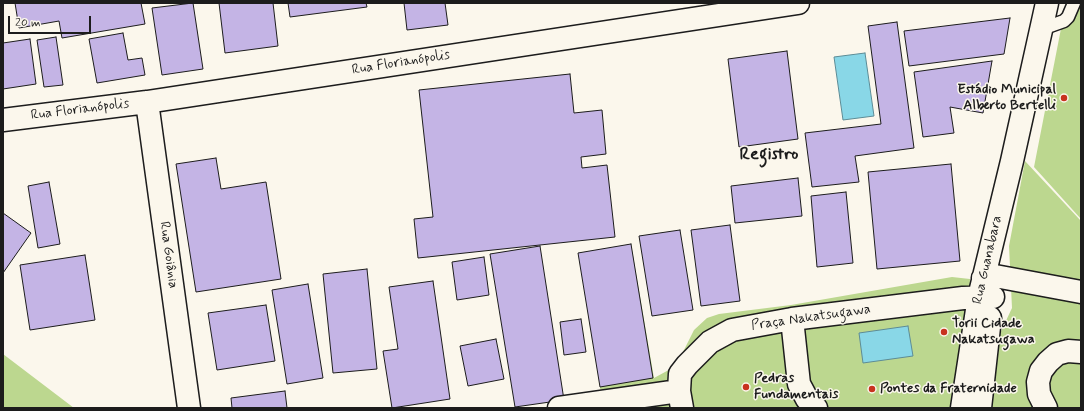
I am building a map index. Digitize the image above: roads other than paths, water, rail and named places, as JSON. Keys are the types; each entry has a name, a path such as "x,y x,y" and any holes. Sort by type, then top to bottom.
{"street":[{"name":"Rua Florianópolis","path":"3,120 147,102 798,3"},
{"name":"Rua Guanabara","path":"962,408 1012,161 1047,3"},
{"name":"Rua Goiânia","path":"147,102 189,408"},
{"name":"Rua Guanabara","path":"980,408 987,287"},
{"name":"Praça Nakatsugawa","path":"681,400 680,374 700,350 720,336 732,330 987,287 1081,292"},
{"path":"792,319 800,384 807,399 816,408"},
{"path":"1046,408 1039,394 1038,382 1042,371 1048,362 1057,354 1068,351 1081,352"},
{"path":"559,408 681,400"}],"lane":[{"path":"1042,25 1058,24 1064,21 1068,17 1074,3"}],"water":[{"path":"865,53 874,116 843,120 834,57"},
{"path":"908,326 913,356 863,363 859,333"}],"place":[{"name":"Estádio Municipal Alberto Bertelli","path":"1064,98"},
{"name":"Torii Cidade Nakatsugawa","path":"944,332"},
{"name":"Pedras Fundamentais","path":"746,387"},
{"name":"Pontes da Fraternidade","path":"872,389"}],"district":[{"name":"Registro","path":"769,155"}]}
